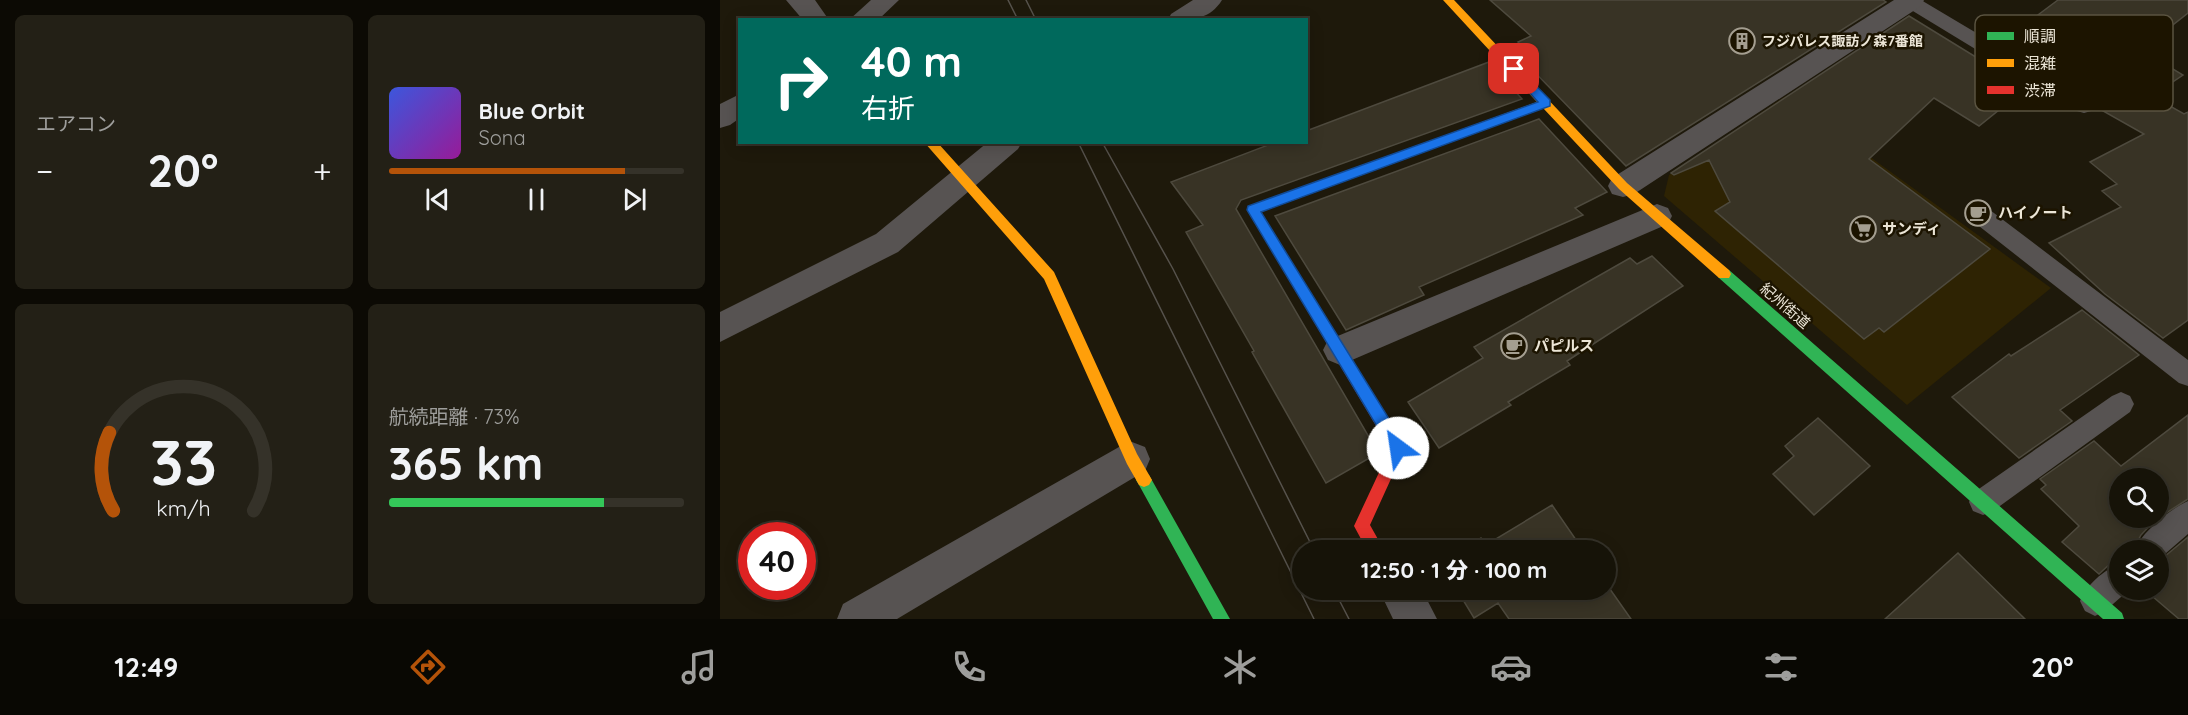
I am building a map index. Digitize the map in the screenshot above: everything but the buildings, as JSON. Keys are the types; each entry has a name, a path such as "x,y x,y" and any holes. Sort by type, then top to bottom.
{"street":[{"path":"864,18 888,0"},
{"path":"1183,18 1210,0"},
{"name":"紀州街道","path":"1448,0 1623,186 2106,610"},
{"path":"1623,186 1911,1"},
{"path":"1370,540 1362,525 1398,448 1253,210 1546,103"},
{"path":"720,118 738,105"},
{"path":"932,144 1049,276 1132,459 1222,619"},
{"path":"720,328 886,243 1006,144"},
{"path":"1340,350 1657,216"},
{"path":"858,619 1132,459"},
{"path":"1404,600 1416,619"}],"lane":[{"path":"1911,1 1975,40"},
{"path":"1978,213 2188,375"},
{"path":"1983,502 2121,404"},
{"path":"2161,540 2188,515"}],"shaded area":[{"path":"1786,96 2051,288 1907,405 1664,196 1669,175"}],"tram line":[{"path":"1008,0 1017,18"},
{"path":"1026,0 1035,18"},
{"path":"1079,144 1314,619"},
{"path":"1103,144 1173,269 1309,540"},
{"path":"1339,600 1349,619"}],"traffic: fast":[{"path":"1724,274 2116,619"},
{"path":"1144,480 1222,619"}],"traffic: slow":[{"path":"1448,0 1623,186 1724,274"},
{"path":"1269,204 1546,103"},
{"path":"932,144 1049,276 1132,459 1144,480"}],"traffic: jam":[{"path":"1269,204 1253,210 1398,448 1362,526 1370,540"}],"place":[{"name":"フジパレス諏訪ノ森7番館","path":"1742,41"},
{"name":"ハイノート","path":"1978,213"},
{"name":"サンディ","path":"1863,229"},
{"name":"パピルス","path":"1514,346"}],"route":[{"path":"1398,448 1253,210 1546,103 1514,69"}]}
